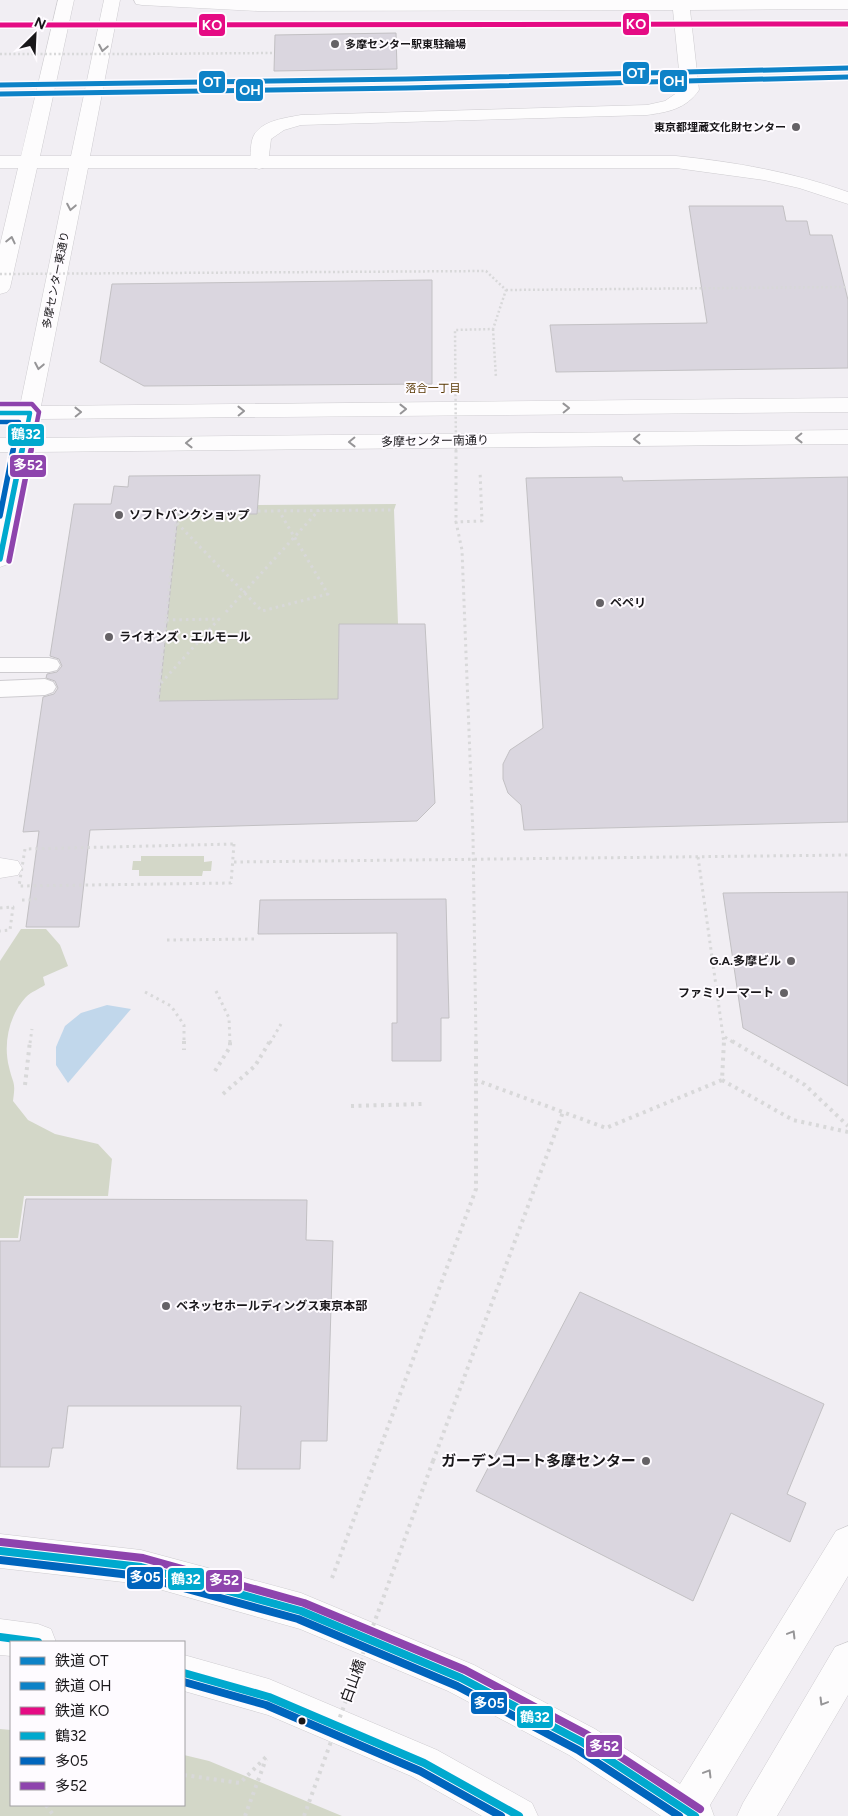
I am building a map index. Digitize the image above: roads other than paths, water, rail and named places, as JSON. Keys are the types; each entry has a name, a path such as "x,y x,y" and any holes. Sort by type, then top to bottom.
{"street":[{"path":"0,288 66,0"},
{"name":"多摩センター東通り","path":"0,559 112,0"},
{"path":"142,0 258,6 681,2 848,4"},
{"path":"259,163 262,138 277,126 301,120 647,110 670,106 684,99 690,90 681,2"},
{"path":"0,162 676,162 722,166 764,173 814,185 848,198"},
{"path":"0,413 848,405"},
{"name":"多摩センター南通り","path":"0,445 848,437"},
{"path":"0,1551 141,1567 301,1611 461,1678 582,1742 689,1814 848,1543"},
{"path":"0,1637 30,1641"},
{"path":"756,1816 848,1660"},
{"path":"185,1673 269,1697 424,1763 519,1816"}],"lane":[{"path":"0,665 49,665"},
{"path":"0,689 45,687"}],"water":[{"path":"107,1005 131,1009 68,1083 56,1065 56,1047 65,1026 81,1013"}],"rail line":[{"name":"KO","path":"0,25 848,24"},
{"name":"OT","path":"0,85 406,79 848,68"},
{"name":"OH","path":"0,94 406,88 848,77"}],"place":[{"name":"多摩センター駅東駐輪場","path":"335,44"},
{"name":"東京都埋蔵文化財センター","path":"796,127"},
{"name":"ソフトバンクショップ","path":"119,515"},
{"name":"ペペリ","path":"600,603"},
{"name":"ライオンズ・エルモール","path":"109,637"},
{"name":"G.A.多摩ビル","path":"791,961"},
{"name":"ファミリーマート","path":"784,993"},
{"name":"ベネッセホールディングス東京本部","path":"166,1306"},
{"name":"ガーデンコート多摩センター","path":"646,1461"}],"district":[{"name":"落合一丁目","path":"433,388"}]}
